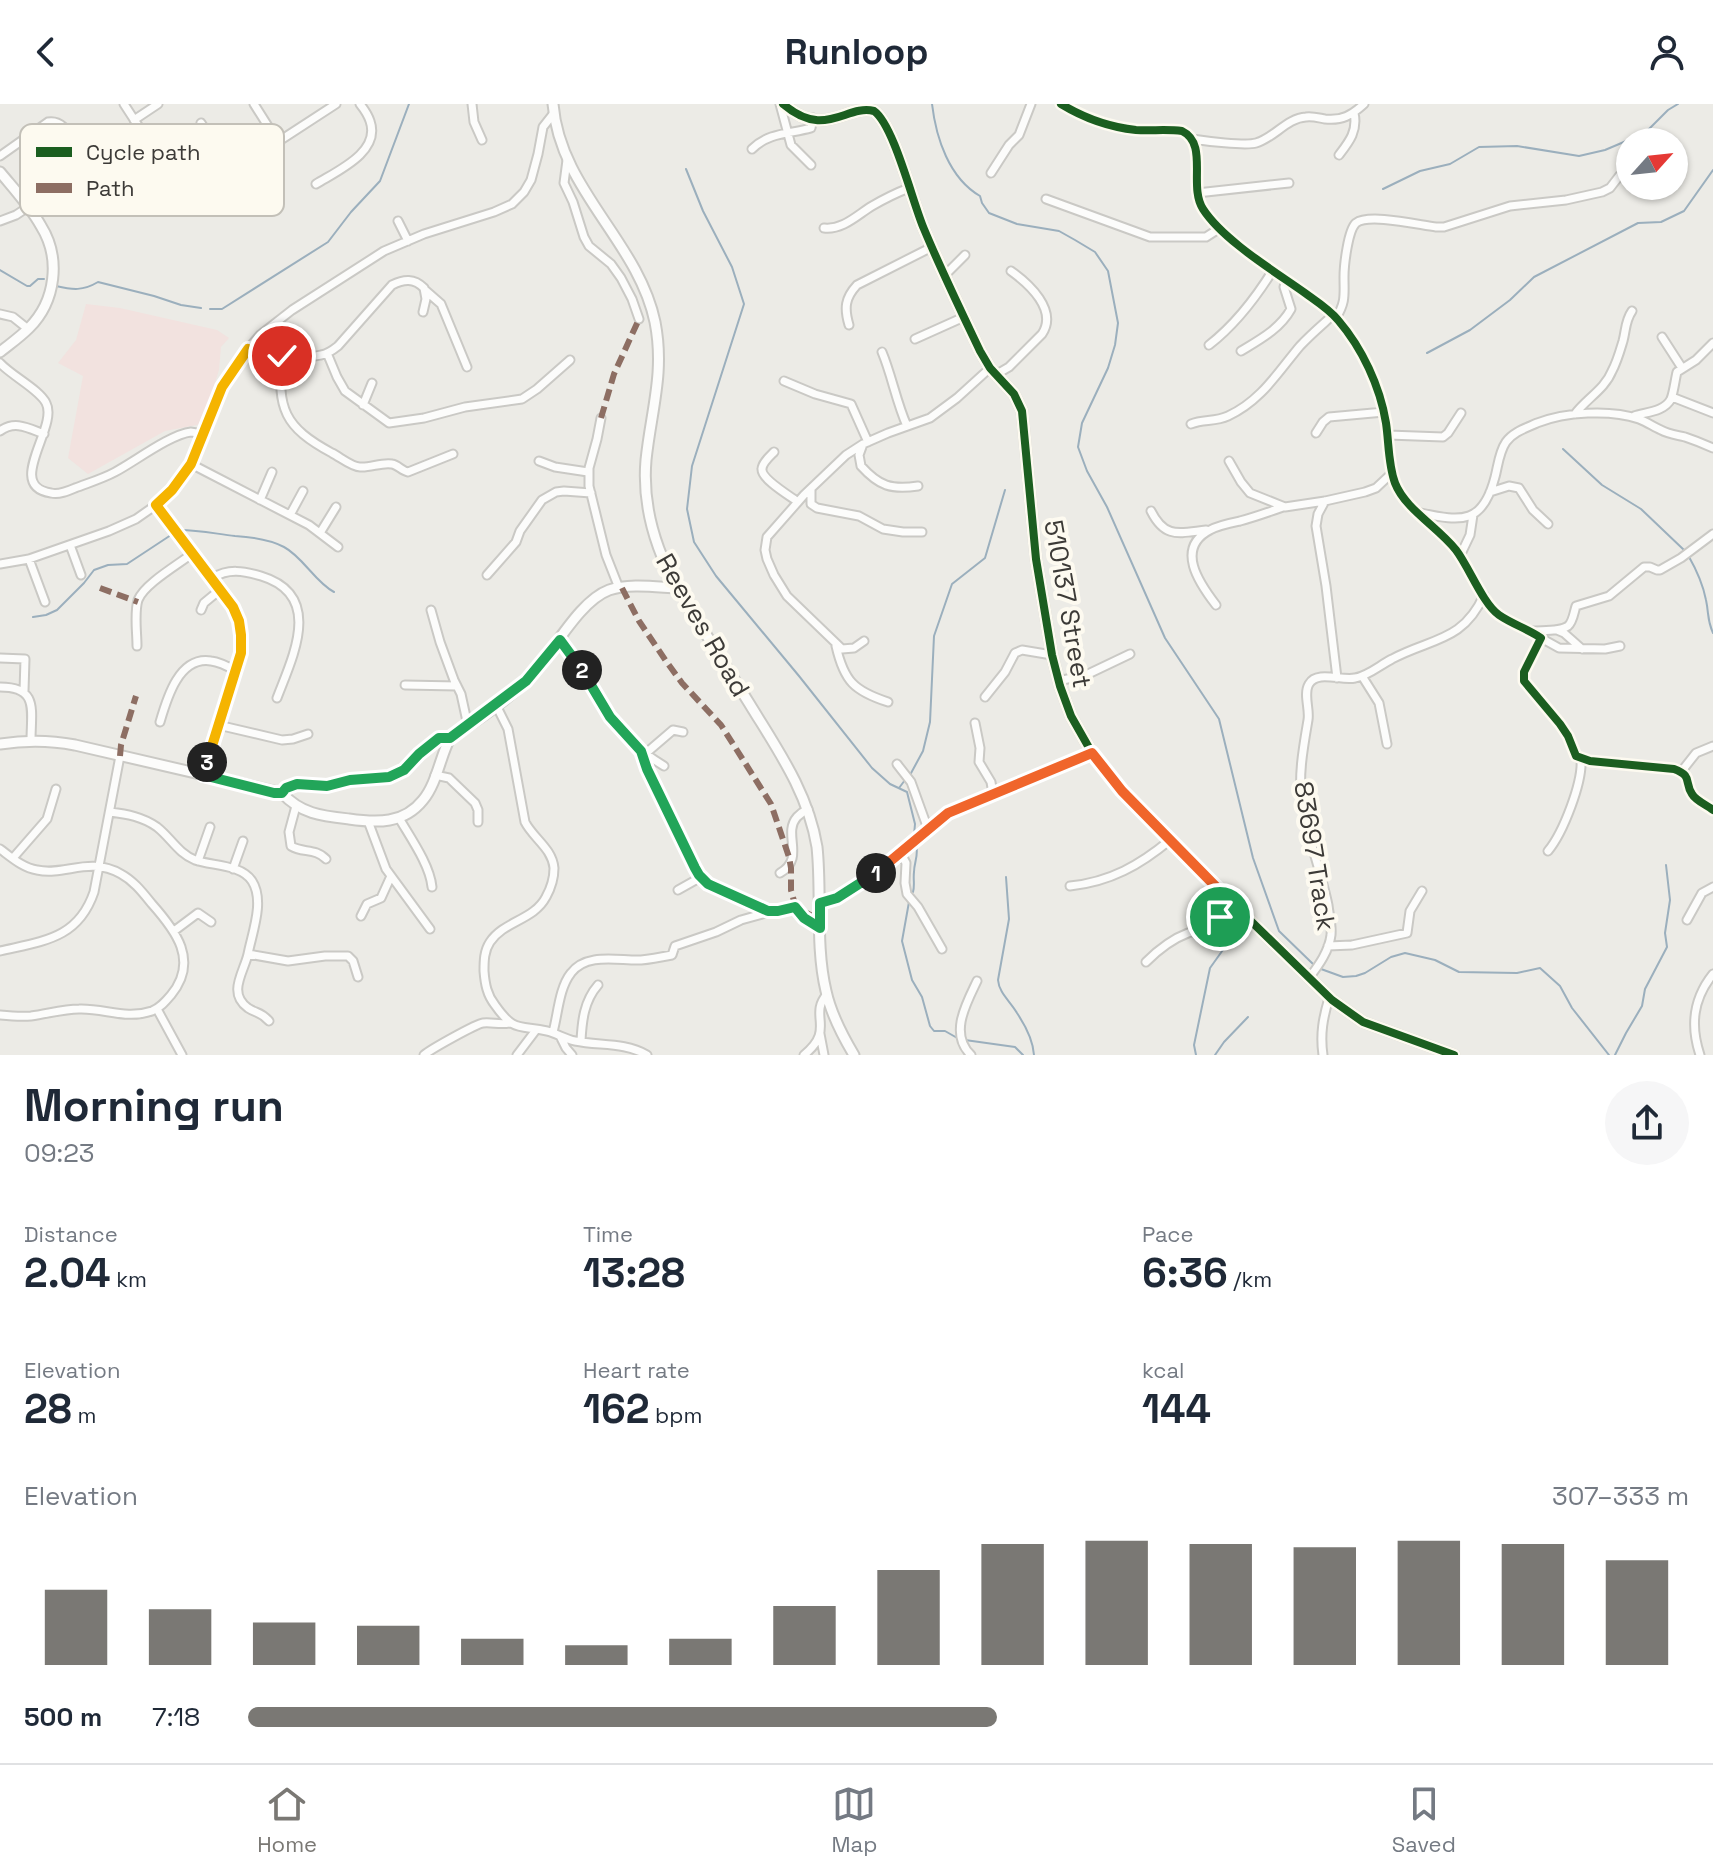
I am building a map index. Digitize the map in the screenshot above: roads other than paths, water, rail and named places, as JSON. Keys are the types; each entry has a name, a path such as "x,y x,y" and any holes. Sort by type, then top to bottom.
{"street":[{"path":"124,104 137,124"},
{"path":"134,120 158,104"},
{"path":"254,104 267,124"},
{"path":"284,138 325,107 336,104"},
{"path":"316,184 357,157 369,145 371,124 360,104"},
{"path":"472,104 474,122 482,140"},
{"path":"752,149 765,139 811,128 813,118 798,115 781,104"},
{"path":"781,104 791,145 811,165"},
{"path":"991,173 1019,135 1031,104"},
{"path":"1061,104 1106,124 1136,130 1182,131 1192,139 1252,144 1300,118 1338,120 1348,117 1363,104"},
{"path":"0,564 29,559 125,525 156,505 172,490 191,464 222,387 260,335 284,315 375,257 408,241 494,212 516,200 531,180 543,127 553,106"},
{"name":"Reeves Road","path":"553,106 567,160 577,181 637,274 652,309 658,340 659,372 645,490 657,545 677,588 793,775 808,809 817,847 821,960 827,994 834,1017 854,1055"},
{"name":"510137 Street","path":"813,118 855,106 872,110 878,115 901,162 932,247 980,351 1014,394 1023,415 1036,559 1052,655 1071,716 1092,753 1122,791 1329,998 1363,1022 1454,1055"},
{"path":"1339,155 1354,133 1354,113"},
{"path":"1192,139 1196,153 1197,193 1203,210 1232,240 1335,316 1377,386 1388,435 1392,473 1401,494 1460,556 1499,615 1557,648 1605,649 1620,646"},
{"path":"0,156 20,142"},
{"path":"567,160 564,183 584,237 621,278 639,319"},
{"path":"0,172 20,197"},
{"path":"1191,424 1200,420 1219,420 1251,402 1273,381 1301,345 1335,316 1346,296 1344,266 1351,231 1359,221 1387,220 1444,227 1510,206 1566,200 1602,192 1616,180"},
{"path":"1197,193 1289,183"},
{"path":"824,228 844,224 909,188"},
{"path":"1046,199 1150,237 1206,237 1220,228"},
{"path":"0,221 20,212"},
{"path":"0,352 28,329 50,292 54,272 53,253 47,236 34,216"},
{"path":"398,221 408,241"},
{"path":"849,325 846,303 857,285 932,247"},
{"path":"945,275 965,255"},
{"path":"1209,345 1241,316 1273,270"},
{"path":"864,641 857,647 842,649 787,596 767,559 767,537 846,455 866,443 930,418 994,371 1009,367 1042,334 1046,323 1043,307 1034,290 1011,271"},
{"path":"1241,351 1287,316 1291,309 1284,287 1286,279"},
{"path":"248,349 261,355 309,357 327,353 338,346 392,285 412,280 441,304 467,367"},
{"path":"423,312 425,290"},
{"path":"1575,414 1611,375 1623,340 1626,319 1632,311"},
{"path":"0,314 13,317 28,329"},
{"path":"915,339 964,317"},
{"path":"1662,337 1682,368"},
{"path":"1632,417 1661,409 1672,397 1676,376 1682,368 1696,360 1713,343"},
{"path":"882,352 907,426"},
{"path":"327,353 340,384 350,396 389,423 529,396 570,360"},
{"path":"282,356 279,391 285,411 300,432 325,449 359,468 392,464 404,472 453,454"},
{"path":"0,363 44,400 49,414 31,472 38,488 53,494 106,476 186,434 194,432 203,436"},
{"path":"784,381 851,404 866,443"},
{"path":"363,405 372,383"},
{"path":"1672,397 1713,413"},
{"path":"1316,433 1329,417 1384,412"},
{"path":"1388,435 1443,437 1461,413"},
{"path":"1460,556 1470,535 1473,515 1490,492 1502,449 1518,432 1545,420 1575,414 1632,417 1713,448"},
{"path":"601,418 588,472 606,555 619,588"},
{"path":"0,431 19,425 44,434"},
{"path":"866,443 859,455 861,466 879,483 905,488 918,486"},
{"path":"774,452 765,462 762,472 798,502"},
{"path":"539,461 588,472"},
{"path":"1229,461 1250,493 1285,507"},
{"path":"191,464 290,515 338,547"},
{"path":"260,500 272,472"},
{"path":"1151,511 1158,525 1166,531 1209,530 1285,507 1365,492 1376,488 1392,473"},
{"path":"1490,492 1516,486 1533,510 1548,524"},
{"path":"811,489 811,504 815,508 852,514 883,529 922,532"},
{"path":"290,515 303,491"},
{"path":"487,575 516,542 542,500 556,492 591,493"},
{"path":"1325,501 1316,526 1337,678"},
{"path":"156,505 221,589 239,621 241,653 203,775"},
{"path":"320,533 336,507"},
{"path":"1419,512 1450,518 1473,515"},
{"path":"1209,530 1195,542 1191,556 1198,577 1216,605"},
{"path":"1530,631 1570,624 1576,606 1604,599 1644,567 1660,570 1713,534"},
{"path":"70,545 81,575"},
{"path":"137,646 140,597 147,587 193,553"},
{"path":"29,559 45,602"},
{"path":"213,578 219,573 234,571 256,575 279,583 295,602 300,618 299,632 277,698"},
{"path":"0,744 31,741 65,743 282,793 296,806 316,815 383,822 399,818 424,798 450,738 526,681 589,602 619,588 677,588"},
{"path":"201,610 204,603 221,589"},
{"name":"83697 Track","path":"1309,978 1328,946 1331,928 1304,814 1300,777 1309,712 1308,686 1317,678 1351,679 1362,676 1391,659 1451,634 1472,616 1484,595"},
{"path":"431,610 461,694 468,726"},
{"path":"1555,629 1582,649"},
{"path":"1541,638 1524,672 1524,683 1560,724 1574,753 1581,759 1674,769 1688,779 1694,797 1713,810"},
{"path":"560,640 613,721 643,753 664,766"},
{"path":"835,644 848,679 863,693 888,702"},
{"path":"985,697 1017,652 1052,655"},
{"path":"1058,681 1086,675 1130,654"},
{"path":"0,658 25,659 24,691"},
{"path":"160,722 170,691 192,666 212,661 236,671"},
{"path":"1362,676 1379,703 1387,744"},
{"path":"405,685 457,686"},
{"path":"0,687 24,691 28,696 31,741"},
{"path":"496,705 508,729 525,822 549,853 554,869 552,885 539,909 495,936 485,953 487,992 496,1007 518,1028 581,1041 622,1045 647,1055"},
{"path":"975,723 980,748 979,762 991,782 993,794"},
{"path":"218,725 282,740 308,734"},
{"path":"643,753 673,730 683,732"},
{"path":"282,793 297,784 327,786 350,780 389,777 404,770 439,738 450,738"},
{"path":"1681,772 1696,753 1713,746"},
{"path":"643,753 647,769 699,875 713,887 773,911"},
{"path":"820,903 837,898 877,872 952,810 1092,753"},
{"path":"0,951 50,940 72,926 83,914 91,900 99,867 120,756"},
{"path":"1548,851 1556,841 1575,797 1581,759"},
{"path":"897,764 911,782 928,829"},
{"path":"435,775 449,778 475,803 478,822"},
{"path":"13,858 47,819 56,789"},
{"path":"296,806 289,832 291,846 319,853 326,859"},
{"path":"780,873 790,864 793,854 794,822 808,809"},
{"path":"110,812 151,823 183,854 233,869 252,880 257,898 246,965 237,982 238,992 246,1006 262,1013 269,1021"},
{"path":"399,818 419,852 432,887"},
{"path":"368,821 383,864 430,929"},
{"path":"198,861 210,827"},
{"path":"1070,886 1118,875 1138,865 1170,840"},
{"path":"233,869 243,841"},
{"path":"0,849 30,868 42,871 80,866 119,873 130,880 174,931 183,952 183,969 174,991 157,1009 134,1015 82,1008 25,1017 0,1015"},
{"path":"900,852 906,863 907,894 942,949"},
{"path":"678,890 699,875"},
{"path":"361,916 367,904 381,898 391,876"},
{"path":"1687,920 1702,893 1713,887"},
{"path":"1328,946 1352,945 1407,933 1410,911 1422,891"},
{"path":"1146,962 1175,939 1214,925 1227,898"},
{"path":"572,1055 557,1034 568,979 572,971 592,959 644,960 672,955 675,946 741,920 795,907 804,918 820,928"},
{"path":"174,931 198,913 211,922"},
{"path":"248,954 288,961 348,956 358,977"},
{"path":"1700,1055 1694,1032 1694,1012 1702,990 1713,974"},
{"path":"971,1055 961,1043 960,1024 977,981"},
{"path":"581,1041 584,1014 598,985"},
{"path":"824,1055 819,1005 827,994"},
{"path":"1323,1055 1321,1038 1329,998"},
{"path":"157,1009 182,1055"},
{"path":"424,1055 476,1025 510,1023"},
{"path":"517,1055 536,1030"},
{"path":"804,1055 820,1034"}],"waterway":[{"path":"210,309 222,309 328,242 380,181 409,104"},
{"path":"932,104 941,143 952,168 980,196 989,213 1017,224 1059,231 1095,252 1108,271 1118,323 1115,345 1108,368 1082,423 1078,447 1165,638 1219,719 1253,858 1279,931 1313,964"},
{"path":"1383,189 1420,171 1450,164 1479,147 1517,146 1579,156 1605,150 1645,133 1678,104"},
{"path":"686,169 703,211 732,267 744,304 692,466 687,509 694,542 716,576 872,768 890,784 907,792 915,824 914,835"},
{"path":"1427,353 1470,330 1510,300 1534,277 1638,223 1661,222 1684,211 1713,170"},
{"path":"0,270 27,286 44,279"},
{"path":"56,286 78,289 98,282 201,308"},
{"path":"1563,449 1602,485 1641,509 1684,550"},
{"path":"910,775 923,751 930,722 934,636 952,584 985,558 1005,490"},
{"path":"180,530 254,538 278,544 291,551 334,592"},
{"path":"33,617 57,610 94,570 108,565 127,564 171,535"},
{"path":"1688,555 1703,588 1713,633"},
{"path":"899,788 905,780"},
{"path":"913,892 916,845"},
{"path":"1615,1055 1642,1006 1645,989 1667,947 1665,933 1670,900 1666,865"},
{"path":"1006,877 1009,919 998,980 1026,1028 1034,1055"},
{"path":"909,902 902,941 912,980 922,997 930,1026 934,1031 945,1031 959,1039"},
{"path":"1196,1055 1194,1045 1210,968 1235,933"},
{"path":"1321,969 1343,977 1356,976 1405,953 1435,960 1459,972 1517,973 1540,968 1560,986 1572,1008 1609,1055"},
{"path":"1215,1055 1248,1017"},
{"path":"965,1040 1015,1047 1023,1055"}]}
